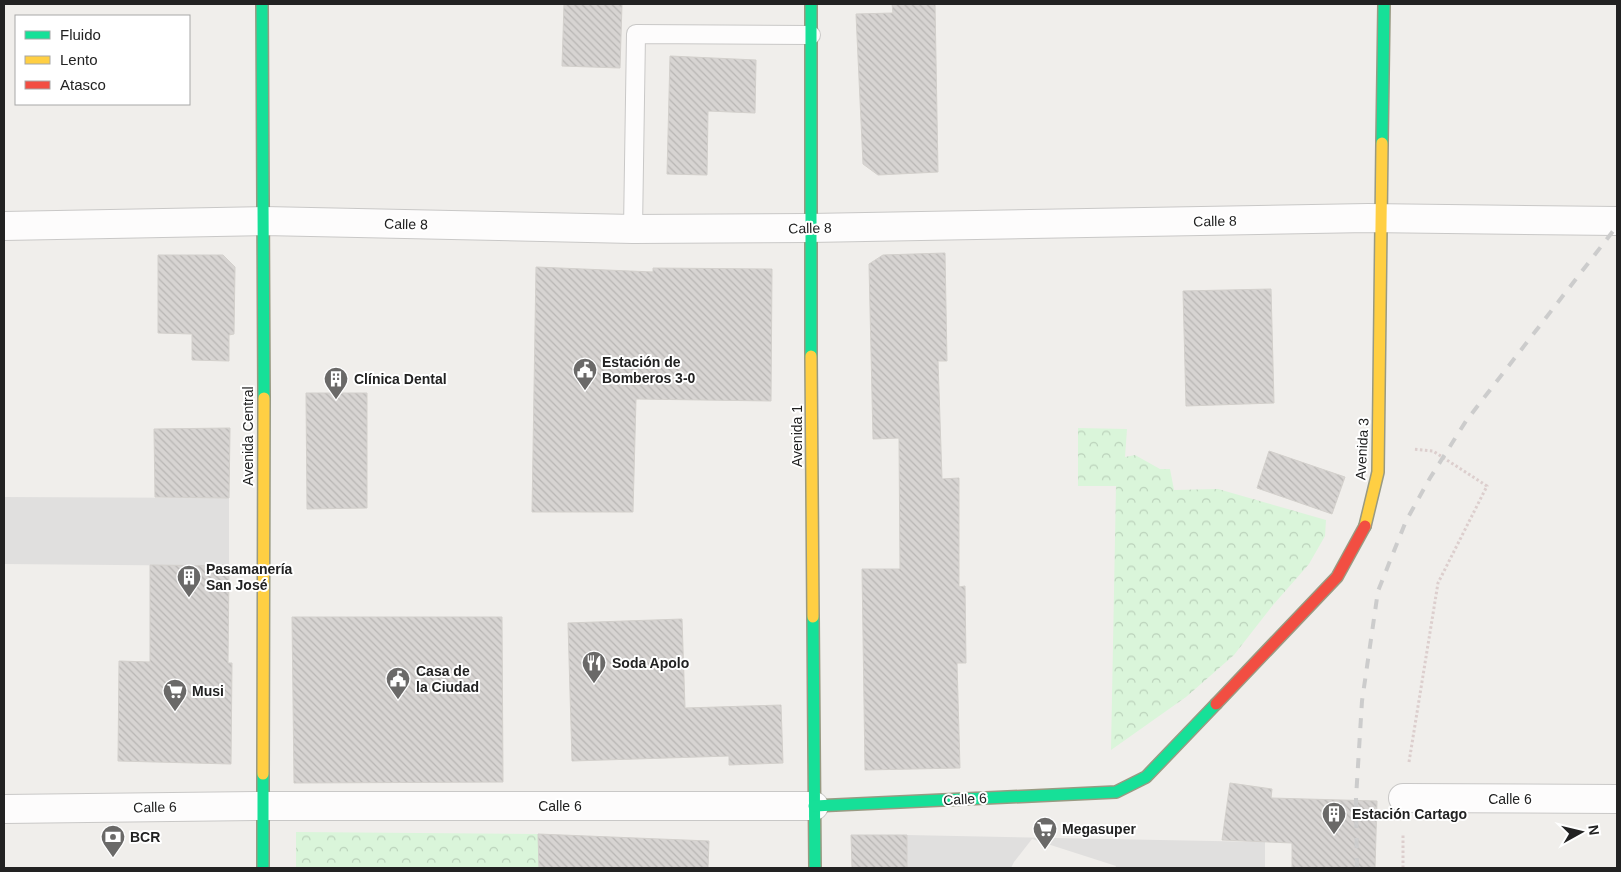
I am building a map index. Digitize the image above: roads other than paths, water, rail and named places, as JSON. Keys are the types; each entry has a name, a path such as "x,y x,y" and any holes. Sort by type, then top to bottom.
{"main road":[{"name":"Avenida Central","path":"262,4 264,221 263,868"},
{"name":"Avenida 1","path":"811,4 810,228 815,868"},
{"name":"Avenida 3","path":"1116,792 1146,777 1337,577 1364,530 1378,472 1384,4"},
{"name":"Calle 6","path":"814,806 1116,792"}],"street":[{"name":"Calle 8","path":"4,226 264,221 633,228 810,228 1380,218 1617,221"},
{"name":"Calle 6","path":"1403,798 1617,799"},
{"name":"Calle 6","path":"4,809 263,806 814,806"}],"lane":[{"path":"633,228 636,34 811,35"}],"railway":[{"path":"1357,868 1356,798 1362,701 1378,591 1406,521 1430,478 1466,421 1617,226"}],"place":[{"name":"Estación de Bomberos 3-0","path":"585,391"},
{"name":"Clínica Dental","path":"336,400"},
{"name":"Pasamanería San José","path":"189,598"},
{"name":"Soda Apolo","path":"594,684"},
{"name":"Casa de la Ciudad","path":"398,700"},
{"name":"Musi","path":"175,712"},
{"name":"Estación Cartago","path":"1334,835"},
{"name":"Megasuper","path":"1045,850"},
{"name":"BCR","path":"113,858"}]}
